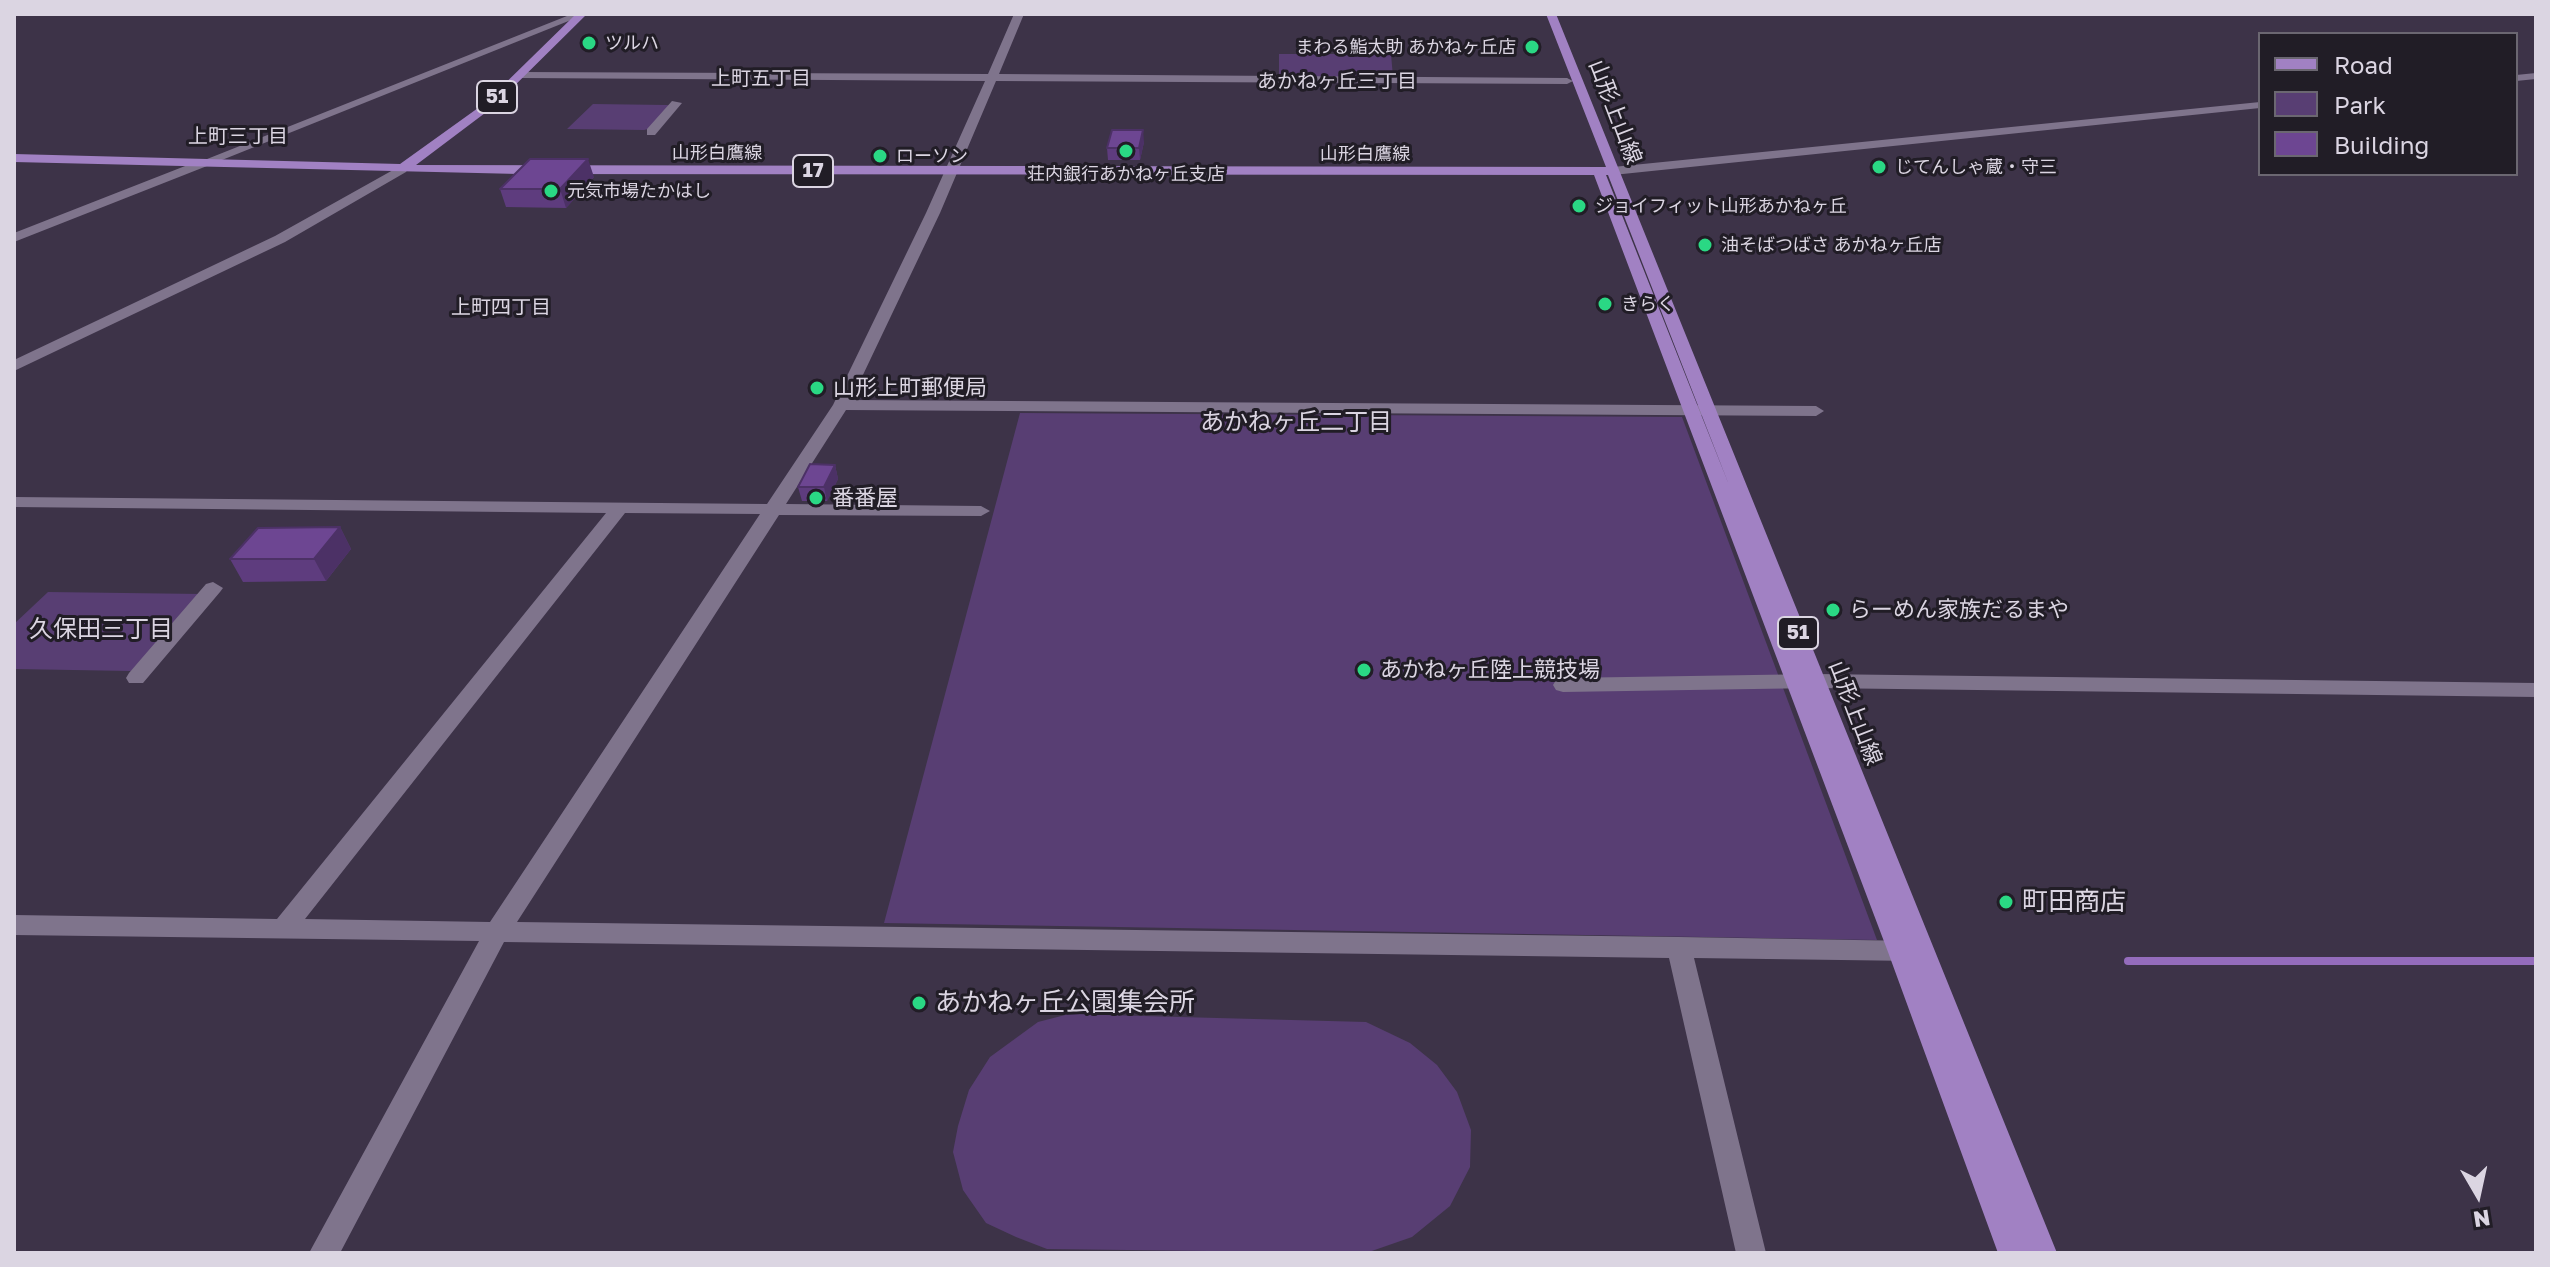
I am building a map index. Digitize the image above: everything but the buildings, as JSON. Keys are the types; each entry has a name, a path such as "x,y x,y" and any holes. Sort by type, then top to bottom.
{"main road":[{"name":"51","path":"402,169 479,113 582,14"},
{"name":"山形上山線","path":"1542,14 1699,410 1795,682 2042,1253"},
{"name":"山形上山線","path":"1551,14 1605,171"},
{"name":"山形白鷹線","path":"14,158 402,169 1605,171"},
{"name":"山形上山線","path":"1699,410 1817,681 2013,1253"}],"street":[{"path":"14,238 582,14"},
{"path":"324,1253 497,932 841,405 933,213 1019,14"},
{"path":"521,75 1567,81"},
{"path":"651,132 676,103"},
{"path":"1605,171 2258,105"},
{"path":"14,366 280,239 402,169"},
{"path":"841,405 1816,411"},
{"path":"14,502 981,511"},
{"path":"283,929 620,507"},
{"path":"136,678 213,588"},
{"path":"1563,685 1817,681 2536,690"},
{"path":"14,925 1912,952"},
{"path":"1679,947 1751,1253"}],"green space":[{"path":"1279,54 1391,54 1393,77 1279,77"},
{"path":"593,104 671,106 652,128 644,130 567,129"},
{"name":"あかねヶ丘陸上競技場","path":"1020,413 1682,417 1877,940 884,923"},
{"path":"48,592 202,594 131,671 14,669 14,624"},
{"path":"1069,1014 1366,1022 1410,1043 1437,1065 1457,1092 1471,1130 1470,1167 1450,1206 1412,1237 1366,1253 1047,1249 986,1223 963,1190 953,1152 969,1090 990,1057 1038,1022"}],"waterway":[{"path":"2128,961 2536,961"}],"place":[{"name":"ツルハ","path":"589,43"},
{"name":"まわる鮨太助 あかねヶ丘店","path":"1532,47"},
{"name":"荘内銀行あかねヶ丘支店","path":"1126,151"},
{"name":"ローソン","path":"880,156"},
{"name":"じてんしゃ蔵・守三","path":"1879,167"},
{"name":"元気市場たかはし","path":"551,191"},
{"name":"ジョイフィット山形あかねヶ丘","path":"1579,206"},
{"name":"油そばつばさ あかねヶ丘店","path":"1705,245"},
{"name":"きらく","path":"1605,304"},
{"name":"山形上町郵便局","path":"817,388"},
{"name":"番番屋","path":"816,498"},
{"name":"らーめん家族だるまや","path":"1833,610"},
{"name":"あかねヶ丘陸上競技場","path":"1364,670"},
{"name":"町田商店","path":"2006,902"},
{"name":"あかねヶ丘公園集会所","path":"919,1003"}],"district":[{"name":"上町五丁目","path":"761,79"},
{"name":"あかねヶ丘三丁目","path":"1337,82"},
{"name":"上町三丁目","path":"238,137"},
{"name":"上町四丁目","path":"501,308"},
{"name":"あかねヶ丘二丁目","path":"1296,422"},
{"name":"久保田三丁目","path":"101,629"}]}
